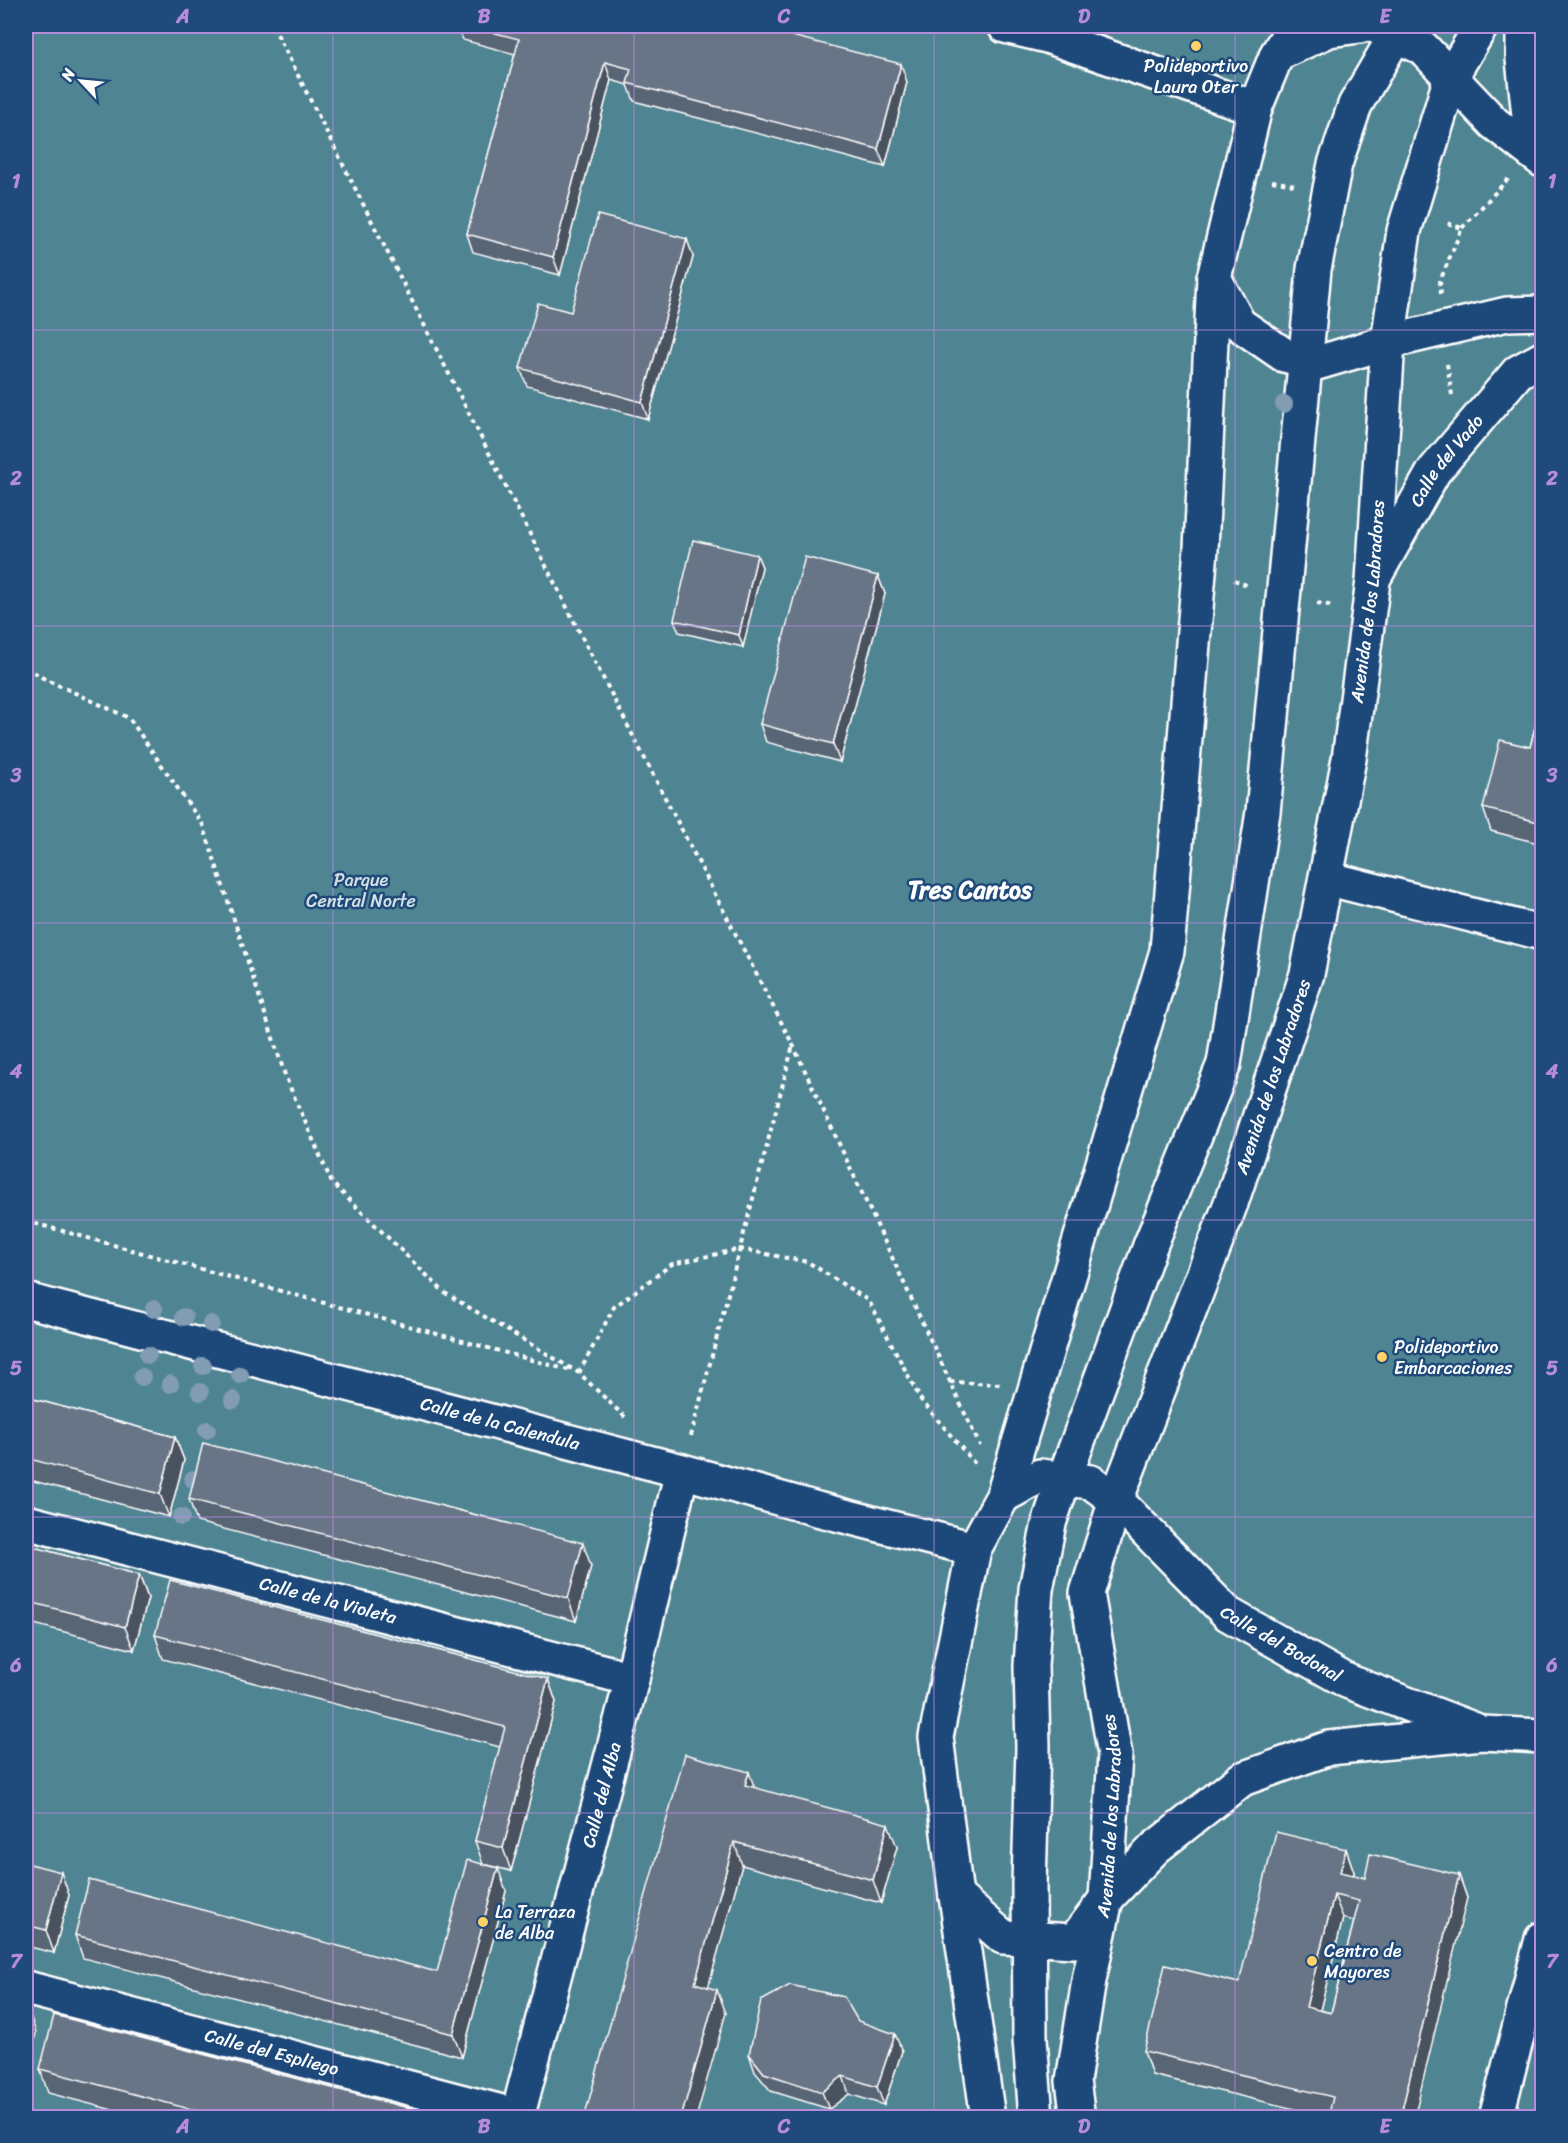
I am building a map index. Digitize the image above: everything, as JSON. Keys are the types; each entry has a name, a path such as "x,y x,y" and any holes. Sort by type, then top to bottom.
{"street":[{"path":"1005,26 1049,31 1255,108"},
{"path":"988,2118 936,1737 974,1549 1003,1496 1167,951 1201,549 1214,278 1255,108 1277,54 1294,26"},
{"path":"1277,54 1329,30 1360,26"},
{"name":"Avenida de los Labradores","path":"1078,2118 1073,2080 1089,1980 1106,1899 1115,1755 1087,1593 1116,1500 1231,1203 1307,974 1349,759 1373,581 1388,342 1404,231 1451,77 1481,26"},
{"path":"1523,26 1523,59 1538,157"},
{"path":"1036,2118 1030,2039 1029,1938 1033,1748 1031,1666 1036,1589 1049,1523 1150,1246 1224,1064 1263,812 1314,269 1335,164 1355,105 1390,29 1423,48 1494,123 1538,157"},
{"path":"1214,278 1239,324 1284,355 1317,363 1388,342 1507,314 1542,313"},
{"name":"Calle del Vado","path":"1373,581 1434,471 1518,372 1542,359"},
{"path":"1326,878 1542,933"},
{"name":"Calle de la Calendula","path":"26,1300 974,1549"},
{"name":"Calle del Alba","path":"517,2117 632,1679 682,1471"},
{"name":"Calle del Bodonal","path":"1003,1496 1040,1476 1091,1482 1116,1500 1228,1614 1347,1681 1482,1733"},
{"name":"Calle de la Violeta","path":"26,1522 632,1679"},
{"name":"Calle del Bodonal","path":"1029,1938 1074,1941 1106,1899 1155,1848 1242,1779 1329,1748 1482,1733 1542,1736"},
{"path":"956,1896 1003,1937 1029,1938"},
{"path":"1497,2118 1542,1943"},
{"name":"Calle del Espliego","path":"26,1988 517,2117"}],"path":[{"path":"273,26 584,641 794,1044 1003,1496"},
{"path":"1462,228 1538,157"},
{"path":"26,667 43,678 129,718 203,825 286,1078 332,1183 445,1293 579,1373 631,1422"},
{"path":"682,1471 794,1044"},
{"path":"26,1221 579,1373"},
{"path":"579,1373 614,1307 672,1264 740,1249 808,1262 869,1300 921,1400 1003,1496"}],"green space":[{"name":"Parque Central Norte","path":"26,26 1542,26 1542,2117 26,2118"}],"building":[{"path":"468,26 632,26 639,28 640,26 753,26 901,64 878,149 627,83 631,69 605,62 553,257 467,234 519,39"},
{"path":"598,215 687,239 642,402 520,368 538,303 571,312"},
{"path":"693,540 757,555 739,635 674,620"},
{"path":"805,557 878,576 833,744 760,724"},
{"path":"1542,700 1542,823 1483,808 1500,740 1530,747"},
{"path":"26,1397 175,1437 160,1494 26,1458"},
{"path":"203,1443 583,1543 568,1598 189,1499"},
{"path":"26,1545 139,1575 125,1627 26,1601"},
{"path":"170,1580 548,1679 503,1848 475,1841 505,1727 155,1635"},
{"path":"685,1754 749,1772 745,1785 888,1824 873,1880 734,1842 695,1983 717,1990 681,2118 584,2118"},
{"path":"1276,1832 1346,1849 1340,1872 1365,1878 1370,1854 1459,1875 1400,2118 1328,2118 1333,2097 1144,2051 1165,1965 1239,1983","holes":["1334,1895 1359,1901 1331,2013 1306,2007"]},
{"path":"467,1860 498,1868 453,2034 75,1935 89,1880 437,1972"},
{"path":"26,1863 61,1872 46,1930 26,1925"},
{"path":"790,1985 844,1997 858,2021 895,2034 877,2087 843,2076 822,2092 764,2073 749,2054 761,2001"},
{"path":"54,2015 435,2115 434,2118 223,2118 40,2069"}],"place":[{"name":"Polideportivo Laura Oter","path":"1196,46"},
{"name":"Polideportivo Embarcaciones","path":"1382,1357"},
{"name":"La Terraza de Alba","path":"483,1922"},
{"name":"Centro de Mayores","path":"1312,1961"}],"district":[{"name":"Tres Cantos","path":"970,890"}]}
